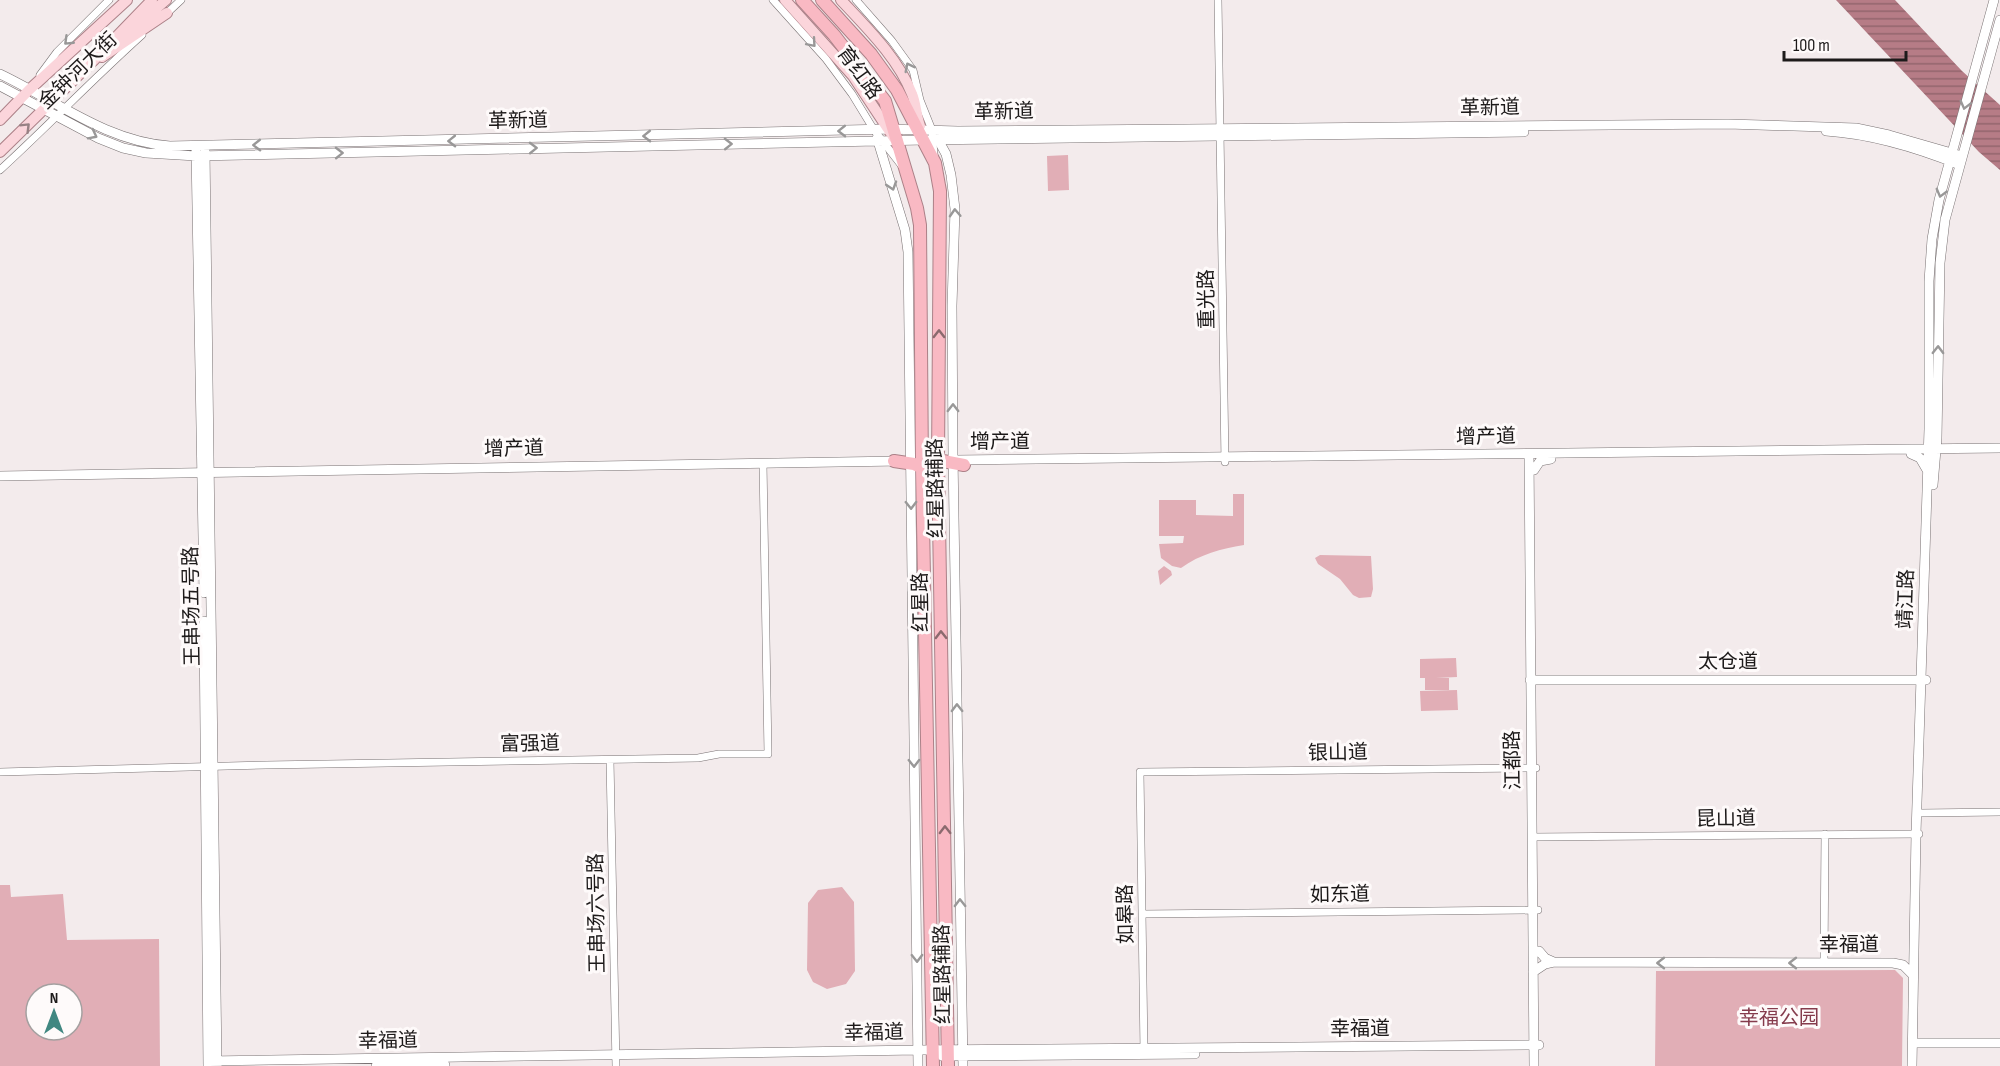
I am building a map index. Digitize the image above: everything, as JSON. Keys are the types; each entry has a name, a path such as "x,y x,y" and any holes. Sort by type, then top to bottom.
{"highway":[{"name":"育红路","path":"802,0 829,39 885,101 893,134"},
{"name":"育红路","path":"822,0 871,54 928,135"},
{"path":"893,134 917,208 921,236 922,435 929,452 945,473 939,485"},
{"name":"红星路","path":"928,135 940,191 941,210 937,464 922,486 933,1057"},
{"path":"894,463 937,464"},
{"path":"937,464 939,485"},
{"name":"红星路","path":"939,485 948,1057"}],"main road":[{"path":"67,55 117,0"},
{"name":"金钟河大街","path":"0,120 127,0"},
{"name":"金钟河大街","path":"0,152 93,62 152,0"},
{"path":"93,62 166,0"},
{"path":"785,0 829,39"},
{"path":"841,0 878,41 907,83 914,96 916,113 928,135"},
{"path":"93,62 167,13"}],"street":[{"name":"金钟河大街","path":"26,94 57,52 109,0"},
{"name":"金钟河大街","path":"0,170 57,117 99,73 181,0"},
{"name":"育红路","path":"773,0 826,59 852,94 874,130"},
{"path":"856,0 892,41 913,70 928,135"},
{"name":"重光路","path":"1218,0 1225,460"},
{"path":"1989,18 1994,0"},
{"path":"1989,18 2000,9"},
{"name":"靖江路","path":"1914,1066 1917,1039 1914,951 1931,471 1925,451 1933,429 1940,263 1956,159 1957,136 1989,18"},
{"name":"靖江路","path":"1956,159 1965,144 2000,20"},
{"path":"3,75 26,94 47,106"},
{"path":"0,86 26,94"},
{"name":"革新道","path":"47,106 64,109 128,139 200,151 881,141 893,134"},
{"name":"革新道","path":"47,106 57,117 98,138 129,150 146,153 874,130 893,134 928,135 1728,124 1840,126 1889,135 1956,159"},
{"name":"红星路辅路","path":"874,130 881,141 907,241 937,464 963,1057"},
{"name":"红星路辅路","path":"918,1057 937,464 952,306 955,209 946,154 928,135"},
{"path":"881,141 907,173"},
{"name":"王串场五号路","path":"200,151 213,1064"},
{"path":"1931,471 1920,458 1925,451 1923,443 1933,429"},
{"name":"增产道","path":"937,464 1225,460 1533,461 1551,456 2000,450"},
{"name":"江都路","path":"1533,461 1533,768 1537,1033 1532,1047 1534,1066"},
{"name":"增产道","path":"0,481 206,475 894,463"},
{"name":"富强道","path":"0,772 209,766 698,758 719,754 768,754 763,465"},
{"name":"增产道","path":"0,476 206,475"},
{"name":"靖江路","path":"1915,978 1924,680"},
{"name":"太仓道","path":"1533,681 1924,680"},
{"name":"王串场六号路","path":"610,760 616,1061"},
{"name":"银山道","path":"1140,772 1533,768"},
{"name":"如皋路","path":"1140,772 1144,1052"},
{"path":"1921,813 2000,812"},
{"path":"1824,963 1825,834"},
{"name":"昆山道","path":"1535,837 1918,834"},
{"name":"江都路","path":"1535,909 1539,951 1536,969"},
{"name":"如东道","path":"1142,914 1535,909"},
{"path":"1539,951 1545,958 1554,962"},
{"name":"幸福道","path":"1893,963 1906,958 1914,951"},
{"name":"幸福道","path":"1536,969 1554,962 1893,963 1904,965 1915,978"},
{"path":"1917,1039 2000,1042"},
{"name":"江都路","path":"1532,1047 1539,1066"},
{"name":"幸福道","path":"213,1064 963,1057 1144,1052 1532,1047"},
{"name":"幸福道","path":"376,1066 457,1063"}],"green space":[{"path":"1068,155 1069,190 1048,191 1047,156"},
{"path":"1233,494 1244,494 1244,545 1211,553 1181,568 1172,566 1161,558 1159,544 1183,543 1184,536 1159,536 1159,500 1196,500 1196,515 1233,516"},
{"path":"1320,555 1371,556 1373,589 1371,597 1359,598 1353,595 1340,579 1318,564 1315,558"},
{"path":"1164,566 1171,571 1172,575 1160,585 1158,571"},
{"path":"1456,658 1457,677 1436,678 1449,678 1449,690 1425,690 1425,678 1420,678 1420,659"},
{"path":"1457,690 1458,710 1421,711 1420,691"},
{"path":"0,885 10,885 11,897 63,894 67,940 159,939 160,1066 0,1066"},
{"path":"842,887 854,902 855,971 846,984 827,989 813,982 807,970 808,903 818,890"},
{"name":"幸福公园","path":"1895,970 1903,978 1902,1066 1655,1066 1656,971"}],"shaded area":[{"path":"1836,0 1895,0 1962,71 2000,105 2000,170 1979,152"}]}
